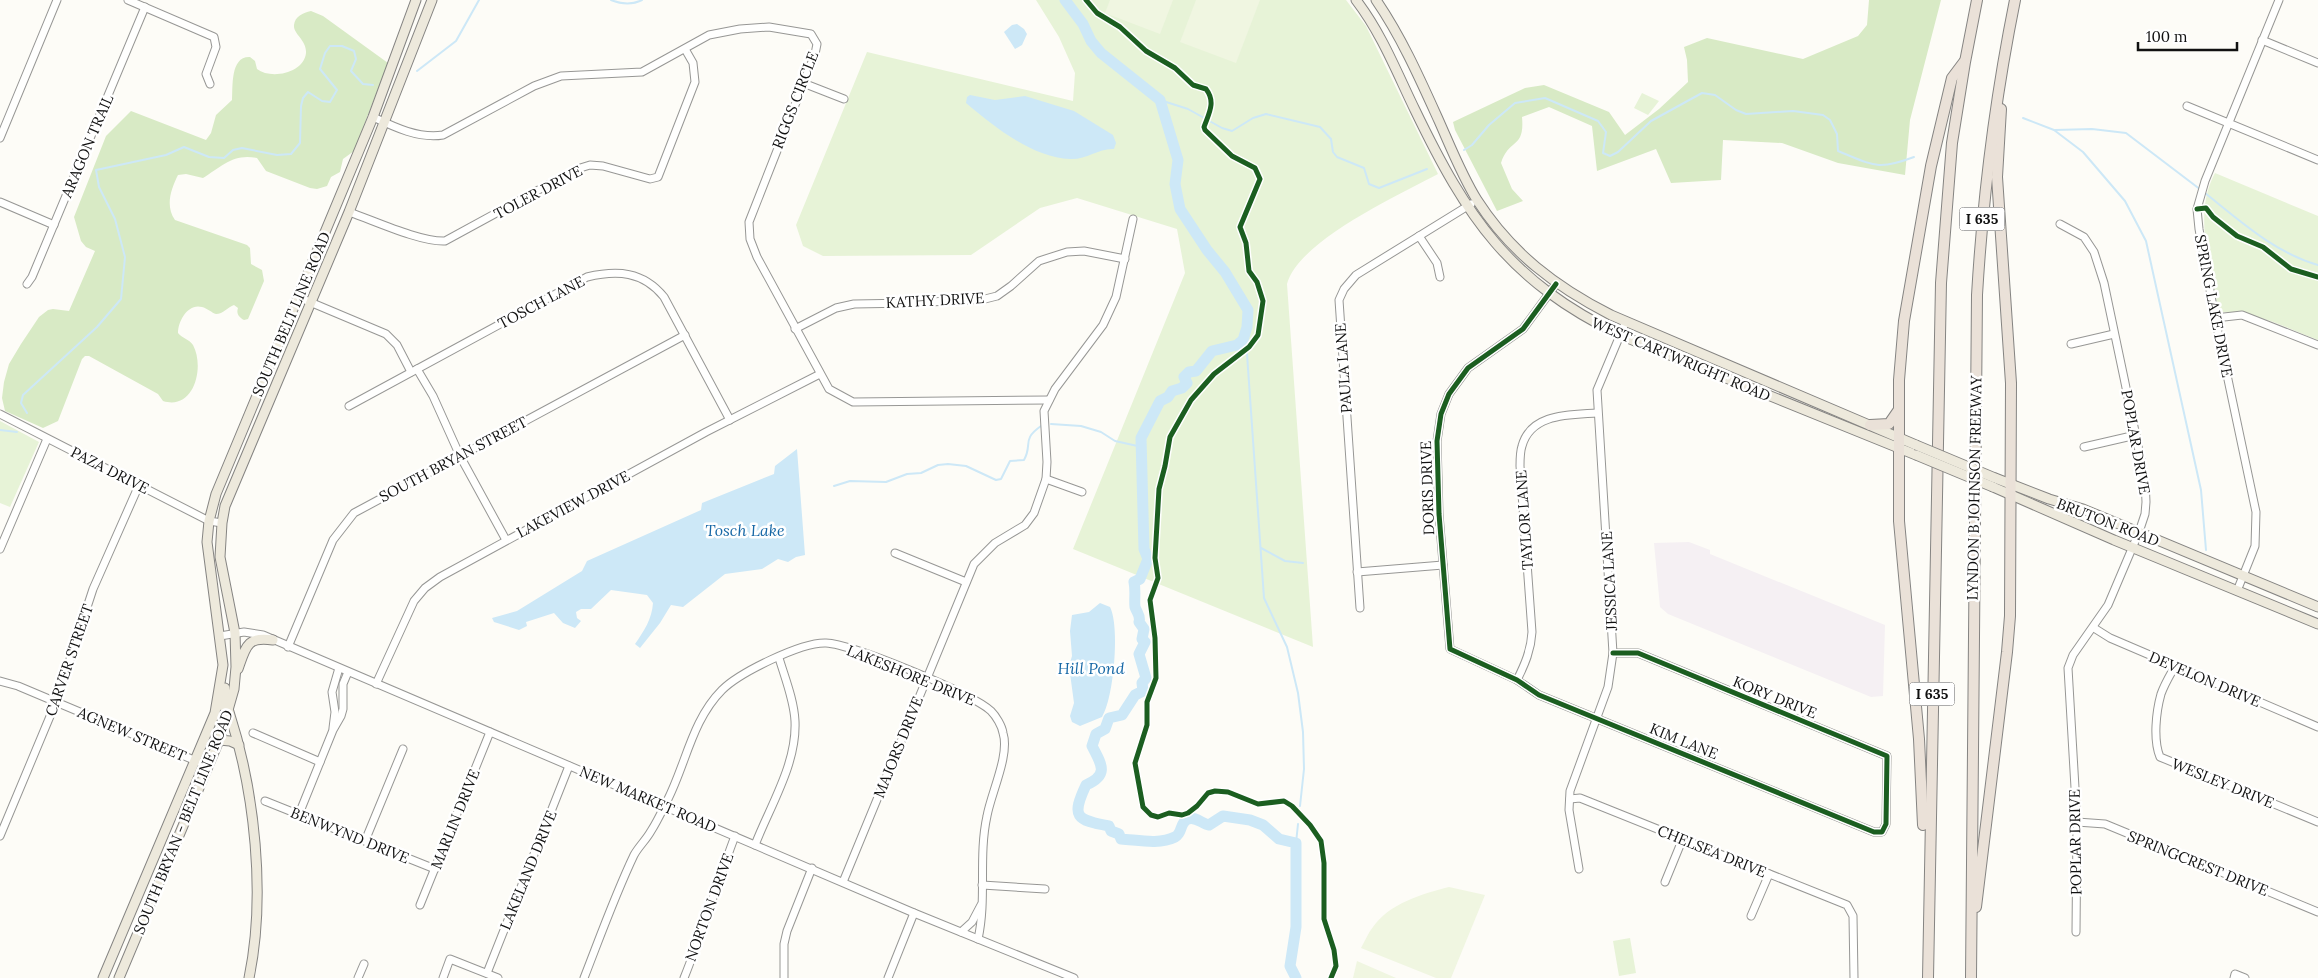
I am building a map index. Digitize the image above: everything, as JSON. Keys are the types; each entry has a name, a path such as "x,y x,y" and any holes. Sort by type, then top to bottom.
{"highway":[{"name":"I 635","path":"1928,978 1941,283 1948,185 1965,62 1977,0"},
{"path":"1971,943 2010,616 2011,489 2008,334 1997,177 2000,114 2015,0"},
{"name":"LYNDON B JOHNSON FREEWAY","path":"1971,978 1974,503 1978,286 1984,198 1994,114 2015,0"},
{"path":"1928,915 1919,739 1899,522 1898,410 1904,321 1922,214 1952,78 1965,62"},
{"path":"1870,425 1889,424 1898,410"}],"main road":[{"name":"SOUTH BELT LINE ROAD","path":"220,636 209,559 208,521 216,494 373,117 416,0"},
{"name":"SOUTH BELT LINE ROAD","path":"235,633 220,557 225,506 349,212 432,0"},
{"name":"WEST CARTWRIGHT ROAD","path":"1356,0 1382,38 1415,110 1466,207 1492,241 1515,265 1549,294 1592,322 1620,335 1788,404 1838,423 1898,442"},
{"name":"WEST CARTWRIGHT ROAD","path":"1376,0 1395,28 1477,200 1501,233 1556,284 1571,294 1626,322 1842,412 1870,425 1898,442"},
{"path":"409,19 423,24"},
{"path":"1415,110 1431,104"},
{"path":"324,234 337,240"},
{"path":"1788,404 1794,392"},
{"path":"258,393 271,398"},
{"path":"1838,423 1842,412"},
{"path":"241,434 253,440"},
{"name":"BRUTON ROAD","path":"1898,442 1916,455 1994,482"},
{"name":"BRUTON ROAD","path":"1898,442 1916,445 2132,548 2318,624"},
{"name":"BRUTON ROAD","path":"2011,489 2083,509 2318,607"},
{"name":"SOUTH BRYAN - BELT LINE ROAD","path":"119,978 179,839 229,712 236,679 235,633"},
{"name":"SOUTH BRYAN - BELT LINE ROAD","path":"103,978 214,713 223,665 220,636"},
{"path":"236,679 244,655 251,642 259,638 273,640"},
{"path":"223,665 226,675 223,706 229,712 239,745 248,791 258,893 249,978"},
{"path":"218,740 230,741 239,745"},
{"path":"165,833 179,839"}],"street":[{"path":"0,138 57,0"},
{"path":"128,0 211,34 216,40 216,47 206,74 210,84"},
{"name":"SPRING LAKE DRIVE","path":"2237,591 2255,546 2256,512 2215,318 2199,229 2199,202 2205,181 2279,0"},
{"name":"ARAGON TRAIL","path":"27,284 32,278 145,7"},
{"name":"RIGGS CIRCLE","path":"373,117 422,135 434,136 443,134 534,86 561,76 642,72 709,35 740,29 769,27 811,34 817,44 749,222 750,239 757,258 829,389 853,402 1049,400"},
{"path":"2262,40 2318,62"},
{"name":"TOLER DRIVE","path":"349,212 422,238 436,242 445,241 577,169 596,165 650,179 658,177 695,82 692,64 685,49"},
{"path":"803,83 844,98"},
{"path":"2187,106 2318,160"},
{"name":"PAULA LANE","path":"1360,608 1339,300 1344,289 1356,275 1477,200"},
{"path":"0,202 54,225"},
{"name":"MAJORS DRIVE","path":"843,882 974,564 996,543 1024,524 1034,513 1046,479 1048,462 1044,411 1049,400 1103,325 1116,297 1133,219"},
{"name":"POPLAR DRIVE","path":"2060,224 2084,237 2094,252 2104,283 2145,480 2146,502 2145,514 2139,532 2108,605 2094,628 2073,655 2068,668 2077,822 2076,932"},
{"path":"1419,236 1437,263 1440,277"},
{"name":"KATHY DRIVE","path":"795,329 836,308 854,304 970,300 997,296 1039,261 1067,252 1084,251 1125,259"},
{"name":"TOSCH LANE","path":"349,406 587,277 607,272 626,274 648,281 664,297 730,420"},
{"name":"DORIS DRIVE","path":"1450,649 1443,565 1437,441 1442,414 1449,394 1468,368 1523,329 1556,284"},
{"path":"298,297 386,334 397,345 433,396 460,456 506,540"},
{"path":"2215,318 2242,315 2318,345"},
{"name":"JESSICA LANE","path":"1579,869 1570,799 1572,782 1608,687 1613,653 1597,390 1626,322"},
{"path":"2071,344 2114,334"},
{"name":"SOUTH BRYAN STREET","path":"288,647 333,540 341,527 354,513 685,335"},
{"name":"LAKEVIEW DRIVE","path":"376,684 414,601 425,588 440,577 730,420 820,374"},
{"name":"TAYLOR LANE","path":"1517,680 1526,662 1532,632 1520,466 1522,445 1527,434 1538,424 1554,416 1597,413"},
{"name":"PAZA DRIVE","path":"0,414 208,521 222,523"},
{"path":"2084,447 2136,435"},
{"path":"0,549 47,439"},
{"path":"1046,479 1082,492"},
{"name":"CARVER STREET","path":"0,836 56,702 93,589 139,485"},
{"path":"895,553 966,582"},
{"path":"1357,572 1443,565"},
{"name":"DEVELON DRIVE","path":"2094,628 2110,638 2318,727"},
{"name":"NEW MARKET ROAD","path":"220,636 253,632 273,640 914,913 1074,978"},
{"name":"LAKESHORE DRIVE","path":"584,978 634,854 653,829 697,726 714,698 732,681 747,672 801,649 825,643 852,648 926,678 982,704 992,712 1003,732 1005,745 986,820 981,904 982,921 978,939"},
{"name":"KIM LANE","path":"1450,649 1517,680 1539,695 1874,832 1882,832 1886,824 1887,798"},
{"name":"KORY DRIVE","path":"1613,653 1638,653 1887,756 1887,798"},
{"name":"NORTON DRIVE","path":"755,845 787,768 793,744 795,721 790,695 779,658"},
{"name":"WESLEY DRIVE","path":"2175,666 2161,693 2157,713 2157,750 2160,757 2318,822"},
{"path":"333,730 335,712 332,692 339,668"},
{"path":"299,814 343,709 342,689 348,672"},
{"name":"AGNEW STREET","path":"0,681 56,702 208,766"},
{"name":"MARLIN DRIVE","path":"420,905 490,732"},
{"path":"253,733 320,762"},
{"path":"365,841 403,749"},
{"name":"LAKELAND DRIVE","path":"487,974 569,766"},
{"name":"CHELSEA DRIVE","path":"1570,799 1580,798 1847,905 1851,911 1854,978"},
{"name":"BENWYND DRIVE","path":"265,801 435,869"},
{"name":"SPRINGCREST DRIVE","path":"2077,822 2106,824 2318,912"},
{"name":"NORTON DRIVE","path":"684,978 704,927 717,884 735,836"},
{"path":"1665,882 1682,838"},
{"path":"784,978 784,944 787,931 812,868"},
{"path":"1751,916 1769,874"},
{"path":"982,886 1045,888"},
{"name":"LAKESHORE DRIVE","path":"961,932 972,922 981,904"},
{"path":"888,978 914,913"},
{"path":"443,978 450,958 498,978"},
{"path":"358,978 364,964"},
{"path":"2234,978 2235,974 2245,978"}],"shaded area":[{"path":"1689,542 1710,550 1710,554 1885,625 1883,696 1871,697 1668,614 1660,607 1654,543"}],"green space":[{"path":"1036,0 1346,0 1366,26 1438,174 1376,207 1329,236 1295,268 1287,284 1313,647 1073,549 1185,273 1177,229 1077,198 1040,208 971,255 823,256 803,246 796,225 867,52 1073,101 1075,73 1059,37"},
{"path":"1110,0 1173,0 1160,34 1105,13"},
{"path":"1196,0 1260,0 1236,63 1180,42"},
{"path":"1869,0 1941,0 1910,120 1905,175 1838,163 1782,143 1723,140 1721,180 1671,183 1656,149 1597,171 1592,126 1549,107 1522,117 1519,139 1504,155 1501,163 1512,189 1523,201 1497,211 1455,130 1453,122 1525,88 1544,85 1609,112 1625,135 1659,109 1688,82 1687,60 1684,47 1707,38 1803,59 1858,36 1867,25"},
{"path":"311,11 323,16 388,63 354,151 343,159 340,172 331,177 327,186 317,189 310,188 266,171 257,158 242,157 222,165 203,178 186,174 178,175 170,198 170,209 175,220 247,245 250,248 251,264 262,270 264,281 248,319 244,320 239,316 238,308 234,305 219,314 197,306 188,310 182,318 178,333 193,345 198,364 194,385 182,400 174,402 163,401 158,394 89,356 85,356 82,359 58,421 43,428 5,411 2,398 9,364 39,317 48,310 53,309 69,311 95,251 86,247 81,241 74,217 106,136 131,111 206,140 211,133 216,115 232,100 234,73 239,61 250,57 255,61 257,69 270,74 278,74 293,70 304,60 306,48 294,25 298,17"},
{"path":"1642,93 1659,101 1648,115 1634,108"},
{"path":"2215,173 2318,216 2318,340 2260,318 2223,312 2218,308 2205,239 2204,222 2208,189"},
{"path":"0,421 39,442 10,507 0,503"},
{"path":"1449,887 1485,895 1451,978 1436,978 1361,948 1371,929 1388,912 1418,896"},
{"path":"1630,938 1636,973 1619,976 1613,941"},
{"path":"1357,961 1396,978 1353,978"}],"water":[{"path":"1017,24 1027,34 1022,45 1015,49 1004,32 1012,25"},
{"path":"970,95 995,100 1025,96 1074,111 1113,135 1116,143 1114,149 1103,150 1076,159 1056,157 1042,153 1001,131 977,112 966,103 967,97"},
{"name":"Tosch Lake","path":"797,449 805,555 796,557 788,562 778,559 762,569 725,574 683,607 671,605 660,623 640,648 635,644 647,625 653,603 647,595 611,590 591,609 581,609 576,612 577,618 581,621 575,628 563,623 554,613 526,622 527,626 519,630 494,622 492,618 517,611 582,571 587,561 701,510 702,503 774,474 775,466"},
{"name":"Hill Pond","path":"1100,603 1110,607 1115,630 1110,694 1102,717 1080,726 1072,722 1070,716 1074,703 1069,666 1072,656 1070,631 1072,615 1089,612"}],"waterway":[{"path":"417,71 456,41 479,0"},
{"path":"611,0 626,3 642,0"},
{"path":"1065,0 1083,24 1091,41 1101,53 1160,100 1178,160 1175,184 1180,209 1207,250 1225,272 1248,310 1247,327 1243,340 1237,345 1212,351 1196,371 1189,372 1184,377 1187,383 1182,388 1172,391 1168,397 1160,401 1141,438 1144,549 1148,559 1140,579 1134,582 1135,607 1139,616 1139,622 1144,629 1142,639 1145,642 1139,654 1146,678 1142,683 1143,691 1135,695 1122,715 1109,718 1105,729 1096,734 1092,746 1101,764 1101,773 1086,785 1078,810 1083,819 1109,826 1111,831 1119,834 1121,839 1162,841 1175,837 1183,823 1188,819 1196,819 1209,825 1223,816 1250,820 1263,825 1279,839 1296,843 1296,927 1290,966 1296,978"},
{"path":"27,413 21,403 23,395 97,327 121,299 125,257 115,219 99,187 96,170 166,155 184,147 209,157 224,158 233,150 242,148 277,155 291,154 300,143 303,98 308,92 322,101 330,102 337,90 320,69 325,53 330,46 342,46 354,51 356,59 351,71 363,84 373,85"},
{"path":"1464,150 1472,145 1489,125 1515,103 1545,98 1598,121 1606,132 1603,153 1610,156 1618,152 1651,121 1702,93 1715,95 1736,110 1746,114 1793,111 1823,115 1830,120 1837,134 1838,151 1868,163 1891,164 1914,157"},
{"path":"1160,100 1188,109 1222,128 1232,131 1253,118 1266,114 1320,127 1331,139 1333,152 1337,157 1364,168 1369,184 1379,188 1427,169"},
{"path":"2023,118 2054,130 2083,152 2125,201 2146,241 2201,490 2206,550"},
{"path":"2055,130 2092,129 2126,133 2201,190"},
{"path":"2205,193 2272,244 2302,260 2318,265"},
{"path":"1243,340 1244,345"},
{"path":"1247,354 1264,598 1287,647 1298,693 1303,732 1304,769 1300,806"},
{"path":"1051,424 1081,426 1101,432 1115,441 1142,447"},
{"path":"834,486 850,481 886,482 907,474 921,473 938,465 948,464 966,466 996,480 1001,479 1010,461 1024,460 1028,450 1029,439 1041,426"},
{"path":"0,430 17,432"},
{"path":"1261,548 1285,561 1303,563"},
{"path":"1296,843 1298,824"}],"cycle path":[{"path":"1086,0 1097,13 1120,27 1146,51 1175,68 1193,85 1206,89 1211,98 1211,103 1204,127 1205,130 1232,156 1255,168 1260,179 1240,227 1246,243 1249,271 1257,282 1263,301 1258,335 1249,347 1214,374 1191,400 1170,437 1159,489 1155,558 1158,578 1150,600 1155,638 1156,678 1147,702 1147,725 1135,763 1143,807 1151,815 1158,817 1169,813 1182,815 1197,806 1208,793 1215,791 1228,792 1258,804 1284,801 1292,806 1310,825 1321,841 1324,863 1324,919 1334,950 1336,966 1331,978"},
{"path":"2197,209 2206,208 2213,217 2237,236 2263,247 2291,269 2318,277"},
{"path":"1556,284 1523,329 1468,368 1449,394 1441,414 1437,441 1439,514 1450,649 1517,680 1539,695 1874,832 1882,832 1886,824 1887,756 1638,653 1613,653"}]}
